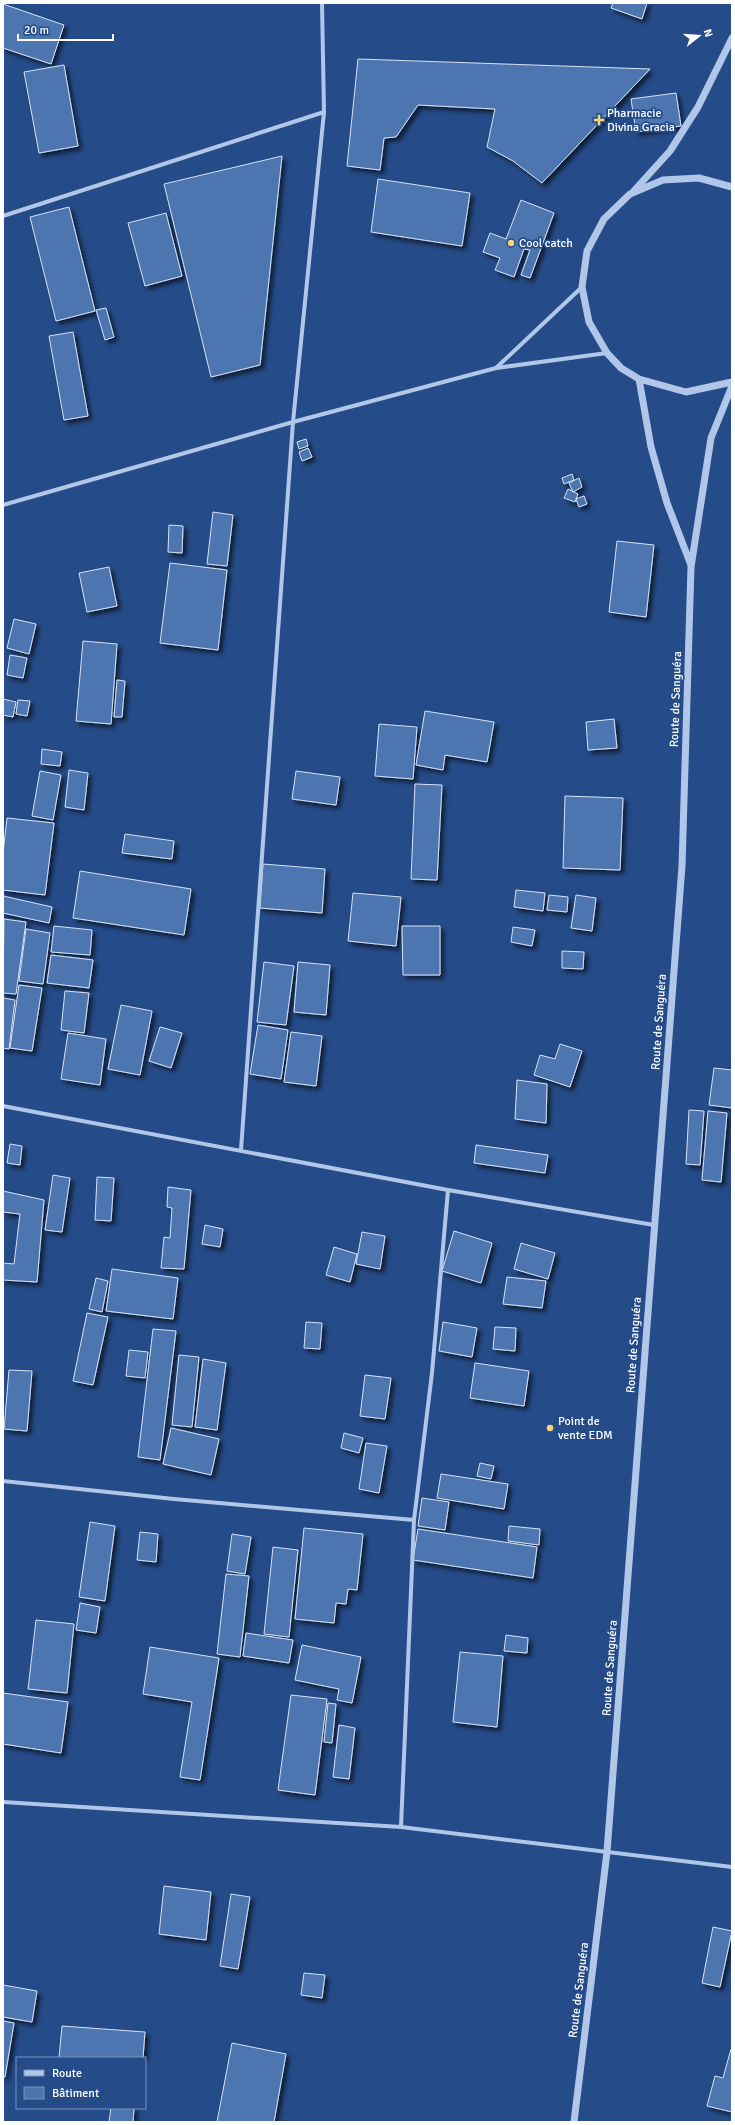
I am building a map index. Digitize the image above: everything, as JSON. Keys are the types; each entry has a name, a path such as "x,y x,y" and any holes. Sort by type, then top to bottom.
{"street":[{"path":"241,1150 293,422 324,112 322,3"},
{"path":"732,38 698,107 670,151 630,194 604,219 587,251 582,287 589,322 607,353 622,368 639,379 686,392 732,382"},
{"path":"3,216 324,112"},
{"path":"630,194 663,180 692,178 699,178 732,187"},
{"path":"496,368 582,287"},
{"path":"3,505 293,422 496,368 607,353"},
{"name":"Route de Sanguéra","path":"639,379 651,447 667,503 691,567"},
{"name":"Route de Sanguéra","path":"574,2122 607,1852 682,866 691,567 711,438 732,386"},
{"path":"3,1106 448,1190 654,1225"},
{"path":"401,1827 414,1520 432,1373 448,1190"},
{"path":"3,1481 174,1499 414,1520"},
{"path":"3,1802 401,1827 732,1867"}],"building":[{"path":"613,3 647,3 642,19 611,8"},
{"path":"3,4 64,25 51,64 3,48"},
{"path":"358,59 650,69 542,183 513,161 487,147 495,109 418,105 396,137 384,138 380,170 347,166"},
{"path":"64,65 78,146 39,153 24,72"},
{"path":"676,93 681,126 636,132 631,99"},
{"path":"282,156 260,365 211,377 164,184"},
{"path":"378,179 470,193 462,246 371,232"},
{"path":"521,200 554,213 530,278 521,275 530,250 524,249 514,277 495,270 500,258 483,252 490,233 506,239"},
{"path":"69,207 95,311 56,321 30,217"},
{"path":"166,213 182,276 145,286 128,223"},
{"path":"106,308 114,337 105,340 96,310"},
{"path":"73,332 88,416 64,420 49,336"},
{"path":"306,439 308,446 299,449 297,442"},
{"path":"308,448 312,457 302,461 299,452"},
{"path":"572,474 574,480 564,484 562,478"},
{"path":"579,478 582,487 573,492 569,483"},
{"path":"568,489 578,494 575,502 564,498"},
{"path":"584,496 587,504 579,507 576,499"},
{"path":"213,512 233,515 227,566 207,564"},
{"path":"169,525 183,526 182,553 168,552"},
{"path":"617,541 654,545 646,617 609,612"},
{"path":"170,563 227,570 218,650 160,643"},
{"path":"109,567 117,606 87,612 79,573"},
{"path":"14,619 36,624 29,654 7,648"},
{"path":"83,641 117,644 111,724 76,721"},
{"path":"10,655 27,658 23,678 7,675"},
{"path":"117,680 125,681 122,717 114,717"},
{"path":"3,699 16,702 13,717 3,715"},
{"path":"18,700 30,701 27,716 16,714"},
{"path":"425,711 494,722 487,762 445,755 443,770 416,765"},
{"path":"614,719 617,748 588,750 586,722"},
{"path":"379,724 417,727 413,779 375,776"},
{"path":"42,749 62,752 60,766 41,764"},
{"path":"69,770 88,773 84,810 65,807"},
{"path":"40,771 61,775 53,820 32,816"},
{"path":"296,771 340,777 336,805 292,799"},
{"path":"415,784 442,785 437,880 411,879"},
{"path":"565,796 623,798 620,870 563,868"},
{"path":"7,818 54,823 45,895 3,890 3,853"},
{"path":"125,834 174,841 172,859 122,853"},
{"path":"263,864 325,869 322,913 260,908"},
{"path":"80,871 191,889 184,935 73,918"},
{"path":"516,890 545,893 543,911 514,907"},
{"path":"353,893 401,897 396,946 348,941"},
{"path":"549,895 568,897 567,912 547,910"},
{"path":"576,895 596,898 592,931 571,928"},
{"path":"3,896 52,907 49,923 3,913"},
{"path":"4,919 26,922 16,994 3,993"},
{"path":"54,926 92,930 90,955 51,952"},
{"path":"402,926 440,926 440,975 403,975"},
{"path":"513,927 535,930 532,946 511,942"},
{"path":"26,929 50,933 43,984 19,981"},
{"path":"562,951 584,952 583,969 562,968"},
{"path":"51,955 93,960 89,988 47,983"},
{"path":"264,962 294,966 286,1025 257,1022"},
{"path":"298,962 330,965 326,1015 294,1012"},
{"path":"19,985 42,988 32,1051 10,1048"},
{"path":"65,991 89,993 84,1033 61,1030"},
{"path":"3,998 15,1000 9,1049 3,1048"},
{"path":"121,1005 152,1011 140,1075 108,1069"},
{"path":"258,1025 288,1030 281,1079 250,1074"},
{"path":"160,1027 182,1033 171,1068 149,1061"},
{"path":"291,1032 322,1036 316,1086 284,1082"},
{"path":"68,1033 106,1039 100,1085 61,1079"},
{"path":"560,1044 582,1051 570,1087 534,1075 540,1055 555,1059"},
{"path":"714,1068 732,1070 732,1108 709,1105"},
{"path":"517,1080 547,1084 546,1123 515,1119"},
{"path":"689,1110 704,1111 700,1165 686,1164"},
{"path":"708,1111 727,1113 721,1182 702,1180"},
{"path":"10,1144 22,1146 20,1165 7,1163"},
{"path":"476,1145 548,1155 545,1173 474,1163"},
{"path":"53,1175 70,1178 62,1232 45,1230"},
{"path":"97,1177 114,1178 111,1221 95,1220"},
{"path":"168,1187 191,1190 184,1269 161,1268 164,1237 170,1238 172,1208 167,1207"},
{"path":"3,1191 44,1200 37,1282 3,1280 3,1263 14,1264 20,1214 3,1212"},
{"path":"205,1225 223,1229 220,1247 202,1244"},
{"path":"454,1231 492,1243 481,1283 442,1271"},
{"path":"362,1232 385,1236 380,1269 356,1264"},
{"path":"521,1243 555,1253 548,1279 514,1269"},
{"path":"334,1247 357,1254 350,1282 326,1275"},
{"path":"112,1269 178,1278 173,1319 106,1311"},
{"path":"507,1277 546,1281 542,1308 503,1304"},
{"path":"96,1278 108,1281 102,1312 89,1309"},
{"path":"87,1313 108,1317 93,1385 73,1381"},
{"path":"306,1322 322,1323 320,1349 304,1348"},
{"path":"443,1322 477,1328 472,1357 439,1351"},
{"path":"495,1327 516,1328 515,1351 493,1349"},
{"path":"153,1329 176,1331 160,1460 138,1457"},
{"path":"129,1350 148,1352 145,1378 126,1376"},
{"path":"179,1355 199,1357 192,1427 172,1425"},
{"path":"203,1359 226,1363 217,1430 195,1427"},
{"path":"475,1363 529,1371 524,1406 470,1398"},
{"path":"9,1370 32,1371 27,1431 4,1429"},
{"path":"365,1375 391,1378 385,1419 360,1416"},
{"path":"171,1428 219,1439 211,1475 163,1464"},
{"path":"344,1433 363,1438 359,1453 341,1448"},
{"path":"366,1443 387,1446 379,1493 359,1489"},
{"path":"480,1463 494,1466 491,1479 477,1476"},
{"path":"441,1474 508,1484 504,1509 437,1498"},
{"path":"422,1498 449,1502 445,1530 418,1526"},
{"path":"90,1522 115,1526 105,1601 79,1597"},
{"path":"509,1526 540,1529 539,1545 508,1541"},
{"path":"304,1528 363,1534 357,1590 348,1589 346,1604 336,1603 334,1623 295,1619"},
{"path":"418,1529 537,1547 533,1578 413,1560"},
{"path":"140,1532 158,1534 156,1562 137,1560"},
{"path":"232,1534 251,1537 245,1574 227,1571"},
{"path":"273,1547 298,1550 289,1637 264,1634"},
{"path":"226,1574 249,1576 240,1657 217,1654"},
{"path":"80,1603 100,1607 96,1633 76,1630"},
{"path":"36,1620 74,1624 67,1693 28,1689"},
{"path":"246,1633 293,1640 289,1663 243,1656"},
{"path":"506,1635 528,1638 527,1653 504,1651"},
{"path":"302,1645 361,1657 352,1703 337,1700 339,1689 295,1680"},
{"path":"150,1647 219,1658 200,1780 180,1777 192,1702 143,1694"},
{"path":"460,1652 503,1656 497,1727 453,1722"},
{"path":"3,1693 68,1702 61,1753 3,1744"},
{"path":"291,1695 327,1699 315,1795 278,1790"},
{"path":"328,1703 336,1704 332,1743 324,1742"},
{"path":"339,1725 355,1728 349,1779 333,1777"},
{"path":"164,1886 211,1892 206,1940 159,1934"},
{"path":"231,1894 250,1897 238,1969 220,1966"},
{"path":"713,1927 732,1931 720,1987 702,1983"},
{"path":"304,1973 325,1975 322,1998 301,1995"},
{"path":"3,1985 37,1991 32,2022 3,2017"},
{"path":"3,2021 14,2023 5,2077 3,2077"},
{"path":"62,2026 145,2032 143,2057 59,2057"},
{"path":"232,2043 286,2054 274,2122 217,2122"},
{"path":"731,2049 732,2112 707,2106 715,2076 723,2078"},
{"path":"111,2109 134,2109 133,2122 109,2122"}],"place":[{"name":"Pharmacie Divina Gracia","path":"599,120"},
{"name":"Cool catch","path":"511,243"},
{"name":"Point de vente EDM","path":"550,1428"}]}
